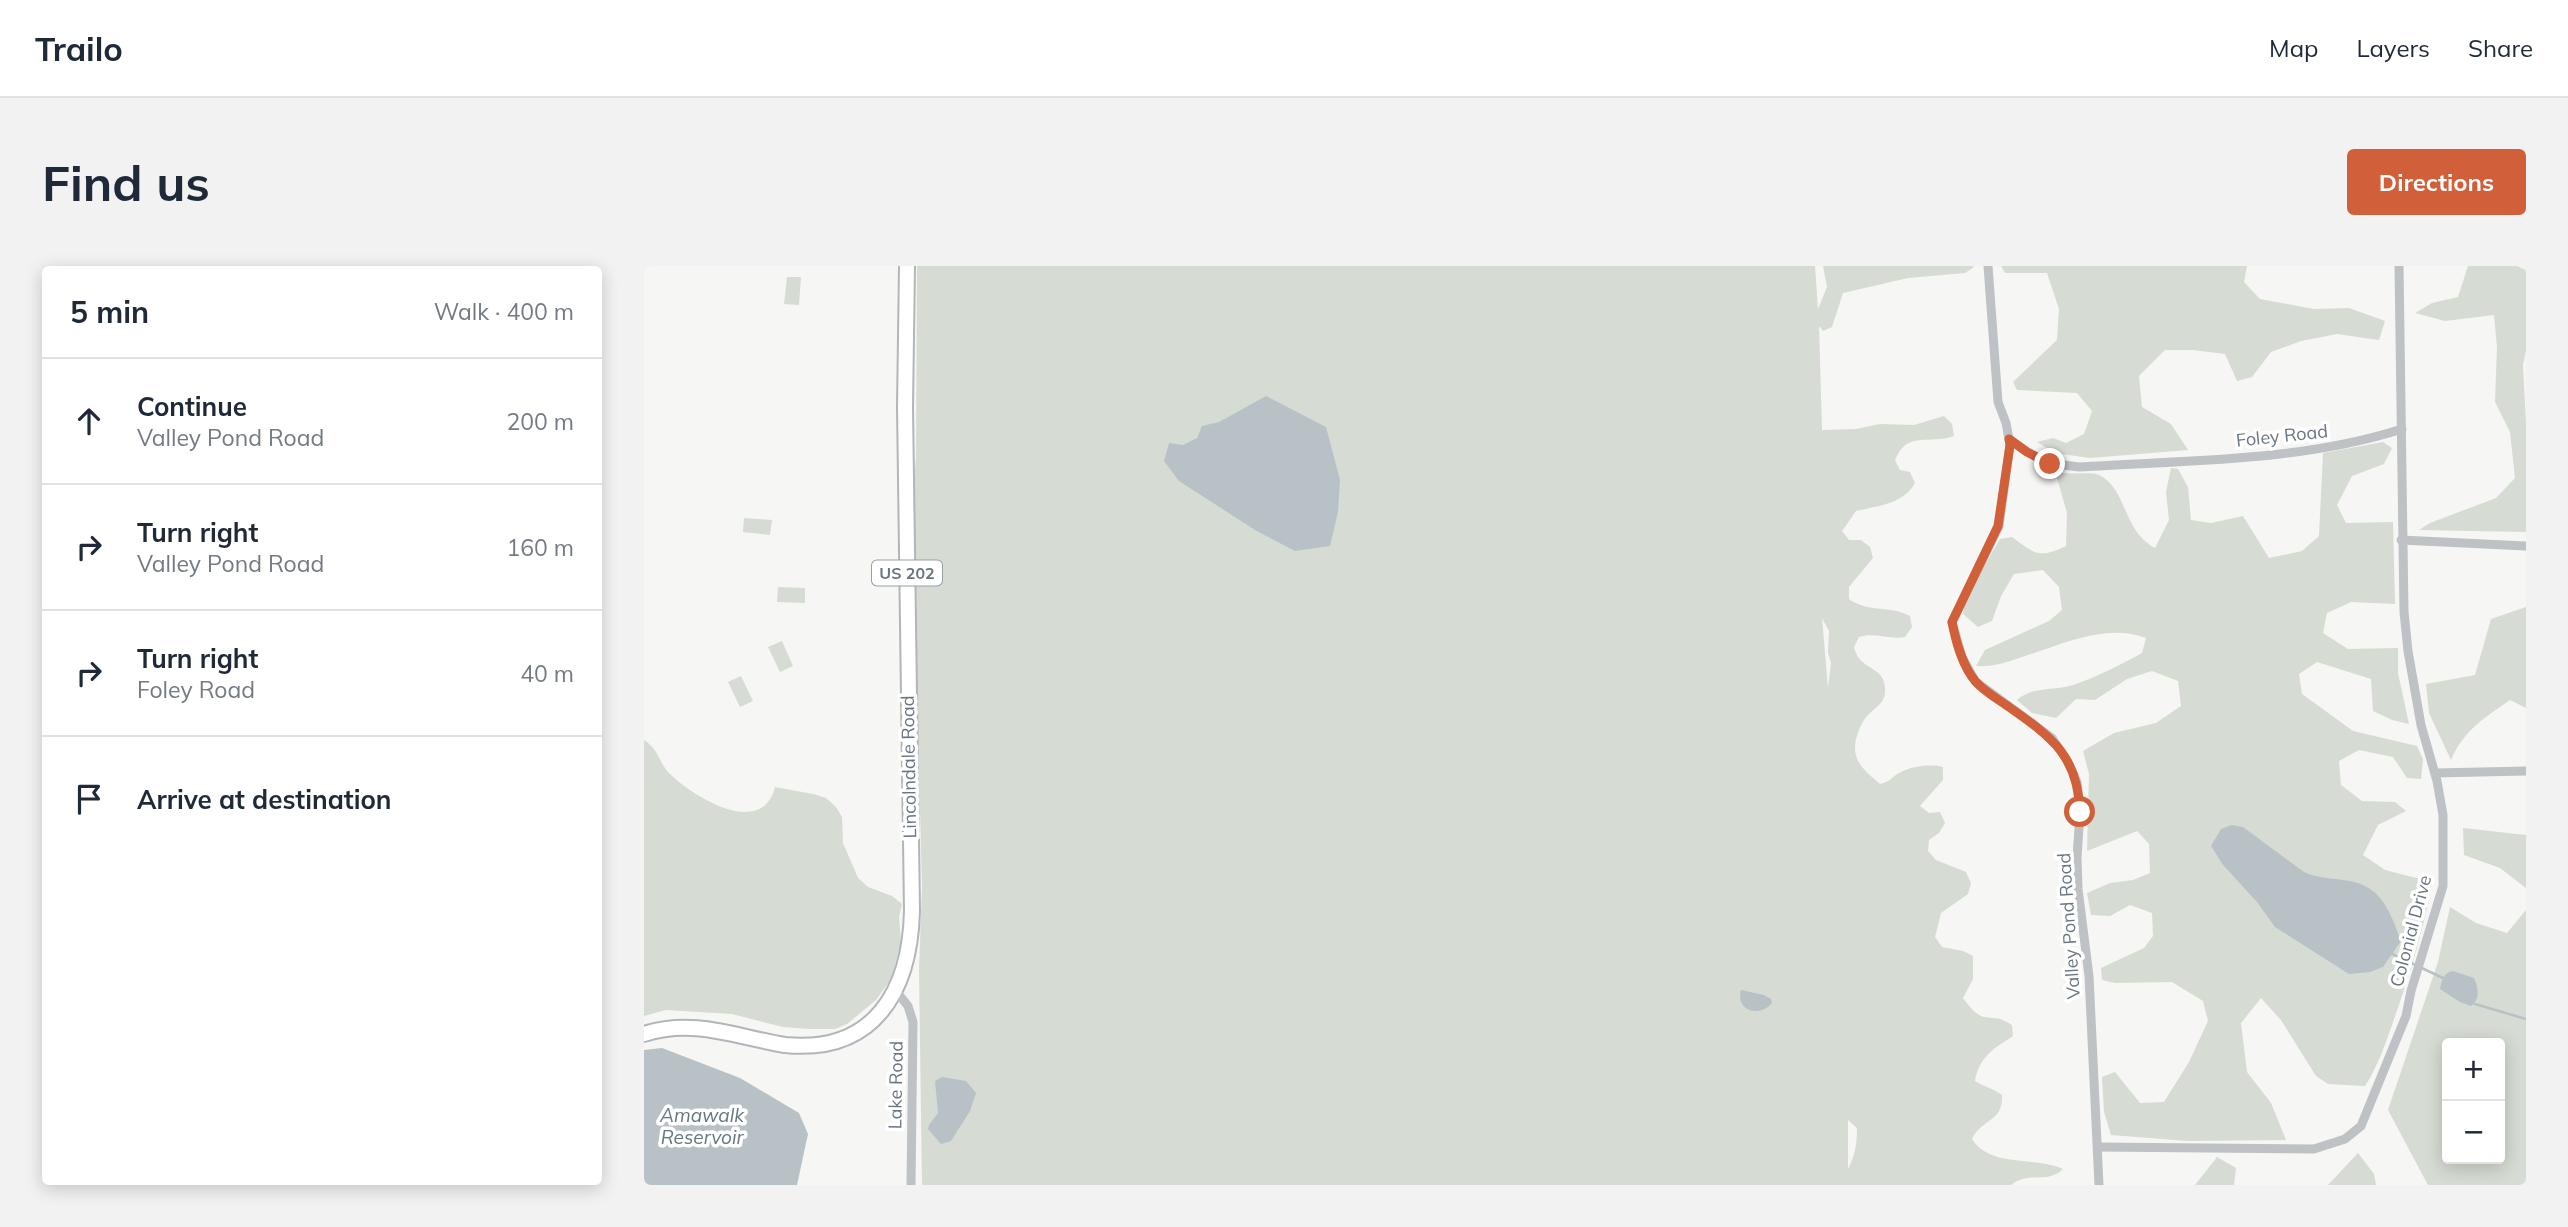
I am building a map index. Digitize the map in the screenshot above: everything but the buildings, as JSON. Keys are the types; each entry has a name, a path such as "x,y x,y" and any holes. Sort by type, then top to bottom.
{"main road":[{"name":"Lincolndale Road","path":"644,1034 669,1028 700,1027 785,1045 826,1043 850,1034 871,1021 889,1003 907,961 912,911 905,421 907,266"}],"street":[{"name":"Valley Pond Road","path":"1988,266 1998,402 2010,445 1998,526 1960,600 1952,622 1962,657 1975,681 2052,738 2077,782 2080,812 2078,889 2089,976 2099,1185"},
{"path":"2399,266 2402,429"},
{"name":"Foley Road","path":"2009,439 2050,464 2079,467 2315,450 2368,440 2402,429"},
{"name":"Colonial Drive","path":"2098,1147 2314,1149 2345,1139 2361,1126 2375,1095 2406,1016 2443,886 2443,815 2435,773 2421,725 2408,651 2401,540 2402,429"},
{"path":"2401,540 2526,546"},
{"path":"2435,773 2526,771"},
{"name":"Lake Road","path":"895,991 908,1006 913,1022 911,1185"}],"shaded area":[{"path":"917,266 1815,266 1818,309 1827,287 1823,266 1974,267 1965,273 1908,278 1843,293 1832,327 1823,331 1819,326 1822,430 1856,429 1880,424 1914,425 1944,416 1952,424 1954,436 1912,442 1900,451 1895,460 1900,470 1910,472 1915,483 1904,496 1889,503 1856,511 1842,531 1849,540 1861,540 1870,547 1873,558 1849,587 1849,599 1864,606 1910,616 1912,627 1905,637 1859,637 1854,647 1857,656 1882,677 1885,689 1882,701 1861,726 1855,747 1860,765 1880,784 1911,768 1943,767 1943,780 1920,806 1929,813 1940,812 1945,823 1939,833 1929,840 1928,851 1936,860 1966,872 1971,883 1968,894 1941,913 1935,937 1942,947 1973,956 1973,979 1963,998 1982,1016 2012,1025 2013,1036 1988,1054 1977,1073 1975,1081 2002,1095 1999,1111 1972,1139 1980,1148 2001,1158 2063,1169 2051,1176 2024,1178 2011,1185 922,1185 919,970 922,887 912,505 916,457","holes":["1822,618 1829,631 1828,653 1831,663 1828,688","1848,1120 1857,1128 1855,1150 1848,1169"]},
{"path":"2001,266 2247,266 2244,282 2260,299 2314,309 2349,308 2385,321 2379,340 2337,334 2301,341 2271,352 2252,377 2237,381 2225,354 2165,350 2139,376 2142,407 2171,424 2188,450 2090,458 2055,453 2037,442 2053,438 2066,443 2084,434 2092,411 2077,393 2017,390 2013,382 2057,340 2059,309 2047,273 2005,273"},
{"path":"2468,266 2517,266 2526,270 2526,351 2523,365 2526,532 2419,530 2430,523 2496,498 2515,478 2510,432 2495,402 2497,347 2494,315 2445,321 2415,313 2432,303 2458,297"},
{"path":"787,277 801,277 799,305 784,304"},
{"path":"2383,442 2392,448 2384,464 2352,476 2337,505 2346,523 2393,522 2395,604 2351,602 2327,613 2323,633 2348,649 2398,648 2398,673 2409,724 2373,711 2371,679 2317,662 2299,674 2302,694 2353,731 2417,746 2423,759 2421,779 2407,778 2393,757 2359,750 2339,761 2341,785 2362,801 2395,802 2406,811 2378,825 2363,855 2385,870 2432,882 2416,953 2384,1047 2365,1086 2328,1084 2316,1076 2281,1020 2261,998 2241,1023 2247,1072 2271,1103 2286,1140 2188,1141 2111,1135 2104,1112 2102,1077 2115,1072 2140,1103 2164,1102 2189,1062 2208,1021 2203,1001 2172,982 2115,983 2102,980 2101,968 2144,948 2153,936 2152,913 2130,905 2110,916 2091,915 2087,893 2110,883 2133,880 2150,873 2149,844 2137,831 2087,851 2089,774 2083,751 2114,733 2156,723 2181,706 2178,681 2152,671 2127,679 2095,700 2076,699 2056,718 2032,713 2017,700 2030,692 2068,686 2109,670 2142,653 2146,638 2131,634 2099,634 2003,663 1976,666 1985,650 2049,621 2062,610 2059,587 2043,570 2014,574 2001,596 1992,621 1978,627 1963,614 1965,599 2000,539 2012,537 2038,553 2066,546 2067,513 2055,471 2095,474 2108,481 2115,489 2136,531 2155,548 2169,520 2166,492 2171,468 2178,469 2188,487 2191,520 2211,523 2243,516 2269,558 2302,551 2319,536 2323,453"},
{"path":"744,518 772,520 770,535 743,532"},
{"path":"778,587 805,588 805,603 777,602"},
{"path":"2526,607 2526,708 2510,700 2483,719 2469,733 2451,760 2429,713 2426,684 2475,675 2491,619"},
{"path":"782,641 793,666 780,672 768,647"},
{"path":"741,676 753,701 740,707 728,682"},
{"path":"644,740 653,748 667,771 682,784 727,809 742,812 757,810 768,802 775,787 826,798 836,807 842,817 843,843 858,878 868,887 892,896 902,904 899,917 901,942 891,979 876,1000 847,1024 835,1029 783,1027 732,1014 666,1010 644,1016"},
{"path":"2463,828 2526,835 2526,888 2500,868 2464,855"},
{"path":"2450,907 2476,923 2507,933 2526,910 2526,1185 2428,1185 2388,1110 2438,962"},
{"path":"2358,1153 2374,1174 2376,1185 2328,1185"},
{"path":"2217,1157 2236,1168 2234,1185 2195,1185"}],"water":[{"path":"1266,396 1326,427 1340,480 1338,512 1330,546 1295,551 1255,530 1179,481 1164,461 1169,443 1183,445 1197,438 1202,426 1219,422"},
{"path":"2232,825 2243,827 2304,872 2356,882 2375,893 2387,909 2401,941 2383,967 2370,972 2349,974 2275,927 2257,902 2223,865 2211,846 2221,829"},
{"path":"2453,971 2474,978 2477,996 2471,1006 2440,989 2445,975"},
{"path":"1741,990 1764,995 1771,999 1772,1003 1761,1010 1750,1010 1742,1003"},
{"name":"Amawalk Reservoir","path":"662,1048 740,1078 799,1113 808,1134 797,1185 644,1185 644,1050"},
{"path":"942,1077 966,1081 976,1093 970,1111 951,1141 941,1144 928,1129 938,1113 935,1081"}],"waterway":[{"path":"2392,954 2443,978"},
{"path":"2475,1004 2526,1019"}],"route":[{"path":"2050,464 2009,439 1998,526 1952,622 1962,657 1975,681 2052,738 2077,782 2080,812"}]}
